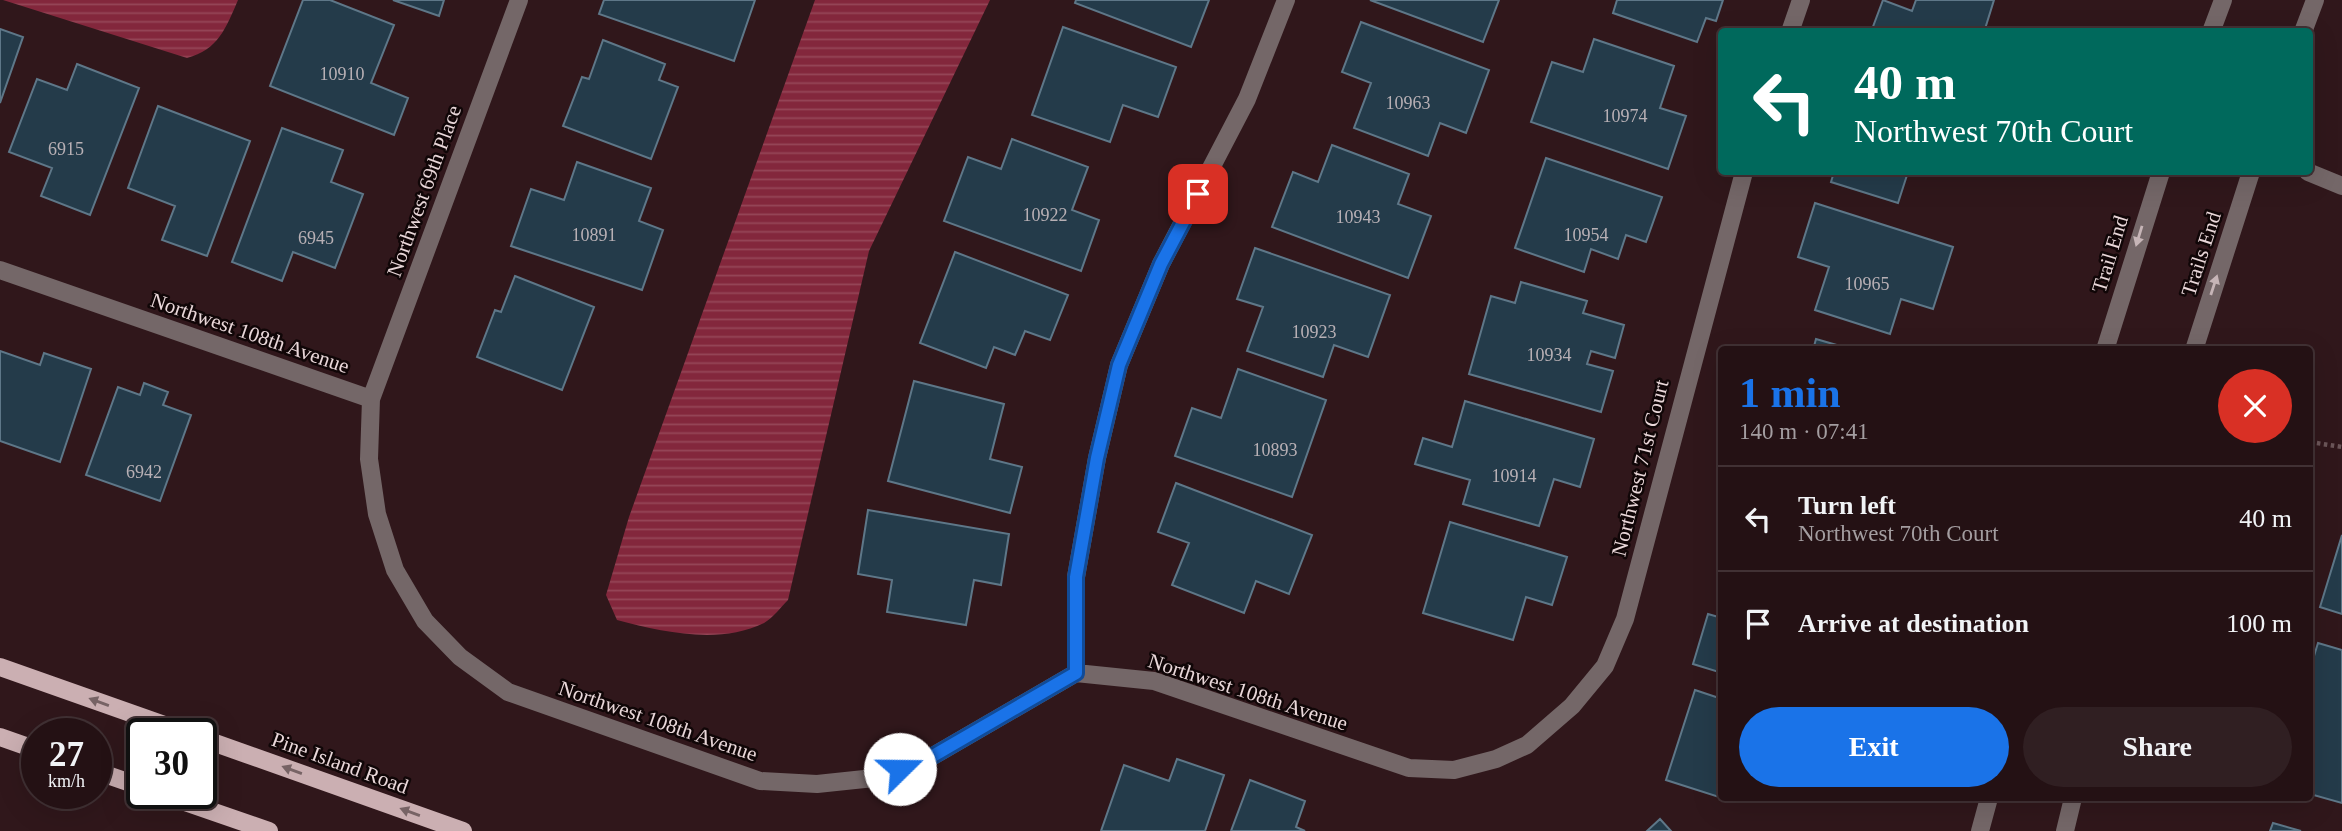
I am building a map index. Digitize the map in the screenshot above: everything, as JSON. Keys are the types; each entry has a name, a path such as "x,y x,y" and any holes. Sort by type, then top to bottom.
{"main road":[{"path":"0,667 144,718"},
{"path":"0,737 21,744"},
{"name":"Pine Island Road","path":"217,744 463,831"},
{"path":"205,809 269,831"}],"street":[{"name":"Northwest 69th Place","path":"371,399 519,0"},
{"path":"1076,673 1076,577 1097,458 1119,365 1161,264 1247,99 1286,0"},
{"path":"1791,28 1801,0"},
{"path":"2212,28 2222,0"},
{"path":"2304,28 2315,0"},
{"path":"2313,174 2342,186"},
{"name":"Northwest 71st Court","path":"1527,744 1573,706 1605,666 1625,618 1743,175"},
{"name":"Trail End","path":"2106,346 2160,175"},
{"name":"Trails End","path":"2195,346 2250,175"},
{"name":"Northwest 108th Avenue","path":"0,270 371,399 369,459 377,514 395,570 425,621 460,657 508,692 760,781 817,784 874,778 926,760 1076,673 1154,681 1409,768 1454,770 1496,759 1527,744"},
{"path":"1980,831 1988,801"},
{"path":"2065,831 2073,801"}],"path":[{"path":"2313,442 2342,447"}],"shaded area":[{"path":"3,0 238,0 225,29 214,44 187,58"},
{"path":"815,0 990,0 869,251 788,600 764,623 729,634 672,632 617,620 606,595 629,517"}],"building":[{"path":"303,0 330,0 394,25 371,83 408,98 394,135 270,86"},
{"path":"393,0 444,0 439,16"},
{"path":"604,0 755,0 734,61 599,14"},
{"path":"1076,0 1209,0 1191,47 1075,3"},
{"path":"1370,0 1499,0 1483,42"},
{"path":"1617,0 1723,0 1716,21 1706,18 1697,42 1613,13"},
{"path":"1883,0 1912,11 1916,0 1994,0 1985,28 1872,28"},
{"path":"1361,22 1489,70 1466,133 1440,123 1428,156 1354,128 1371,83 1342,72"},
{"path":"1063,27 1176,67 1158,117 1123,105 1110,142 1032,115"},
{"path":"0,29 23,37 0,103"},
{"path":"1594,39 1674,66 1660,108 1686,116 1668,169 1531,122 1552,62 1583,72"},
{"path":"603,40 665,64 659,80 678,87 651,159 563,126 582,77 589,79"},
{"path":"77,64 139,88 90,215 41,196 52,168 9,152 37,79 67,90"},
{"path":"158,106 250,141 207,256 162,240 175,206 128,188"},
{"path":"282,128 343,150 331,182 363,194 335,268 293,252 282,281 232,262"},
{"path":"1012,139 1088,167 1072,210 1099,220 1081,271 944,221 968,157 1001,169"},
{"path":"1332,145 1409,174 1398,204 1431,216 1408,278 1272,227 1293,172 1318,182"},
{"path":"1546,158 1662,197 1646,242 1626,235 1618,259 1591,249 1584,272 1515,248"},
{"path":"577,162 651,188 639,221 663,230 642,290 511,246 531,189 564,200"},
{"path":"1833,175 1907,175 1898,203 1831,182"},
{"path":"1815,203 1953,247 1933,309 1901,299 1890,334 1815,310 1829,267 1798,257"},
{"path":"1255,248 1390,295 1368,357 1334,345 1323,377 1247,351 1263,307 1237,299"},
{"path":"955,252 1068,295 1050,340 1025,331 1015,355 994,347 986,368 920,343"},
{"path":"515,276 594,307 562,390 477,357 495,310 501,312"},
{"path":"1521,282 1587,301 1583,313 1624,325 1615,358 1591,351 1587,364 1613,371 1601,412 1469,374 1491,296 1515,303"},
{"path":"1816,339 1840,346 1814,346"},
{"path":"0,351 40,365 44,353 91,369 60,462 0,441"},
{"path":"1238,369 1326,400 1292,497 1175,456 1192,408 1221,418"},
{"path":"914,381 1004,404 990,459 1022,467 1010,513 888,481"},
{"path":"144,383 168,392 163,405 191,415 160,501 86,475 118,387 140,395"},
{"path":"1465,401 1594,439 1580,487 1554,479 1539,526 1463,504 1470,480 1415,464 1423,438 1452,447"},
{"path":"1176,483 1312,535 1289,594 1256,581 1244,613 1172,585 1189,543 1158,532"},
{"path":"868,510 1009,534 1001,585 974,580 966,625 887,612 892,580 858,574"},
{"path":"1450,522 1567,557 1552,605 1526,597 1513,640 1423,613"},
{"path":"2342,535 2342,614 2320,607"},
{"path":"1708,614 1718,617 1718,672 1693,664"},
{"path":"2318,643 2342,650 2342,803 2313,795 2313,659"},
{"path":"1695,690 1718,698 1718,797 1666,780"},
{"path":"1177,759 1224,775 1205,831 1101,831 1124,765 1169,781"},
{"path":"1250,780 1305,801 1296,827 1305,831 1231,831"},
{"path":"1660,819 1671,831 1647,831"},
{"path":"2273,823 2301,831 2270,831"}],"route":[{"path":"900,769 926,760 1076,673 1076,577 1097,458 1119,365 1161,264 1198,194"}]}
